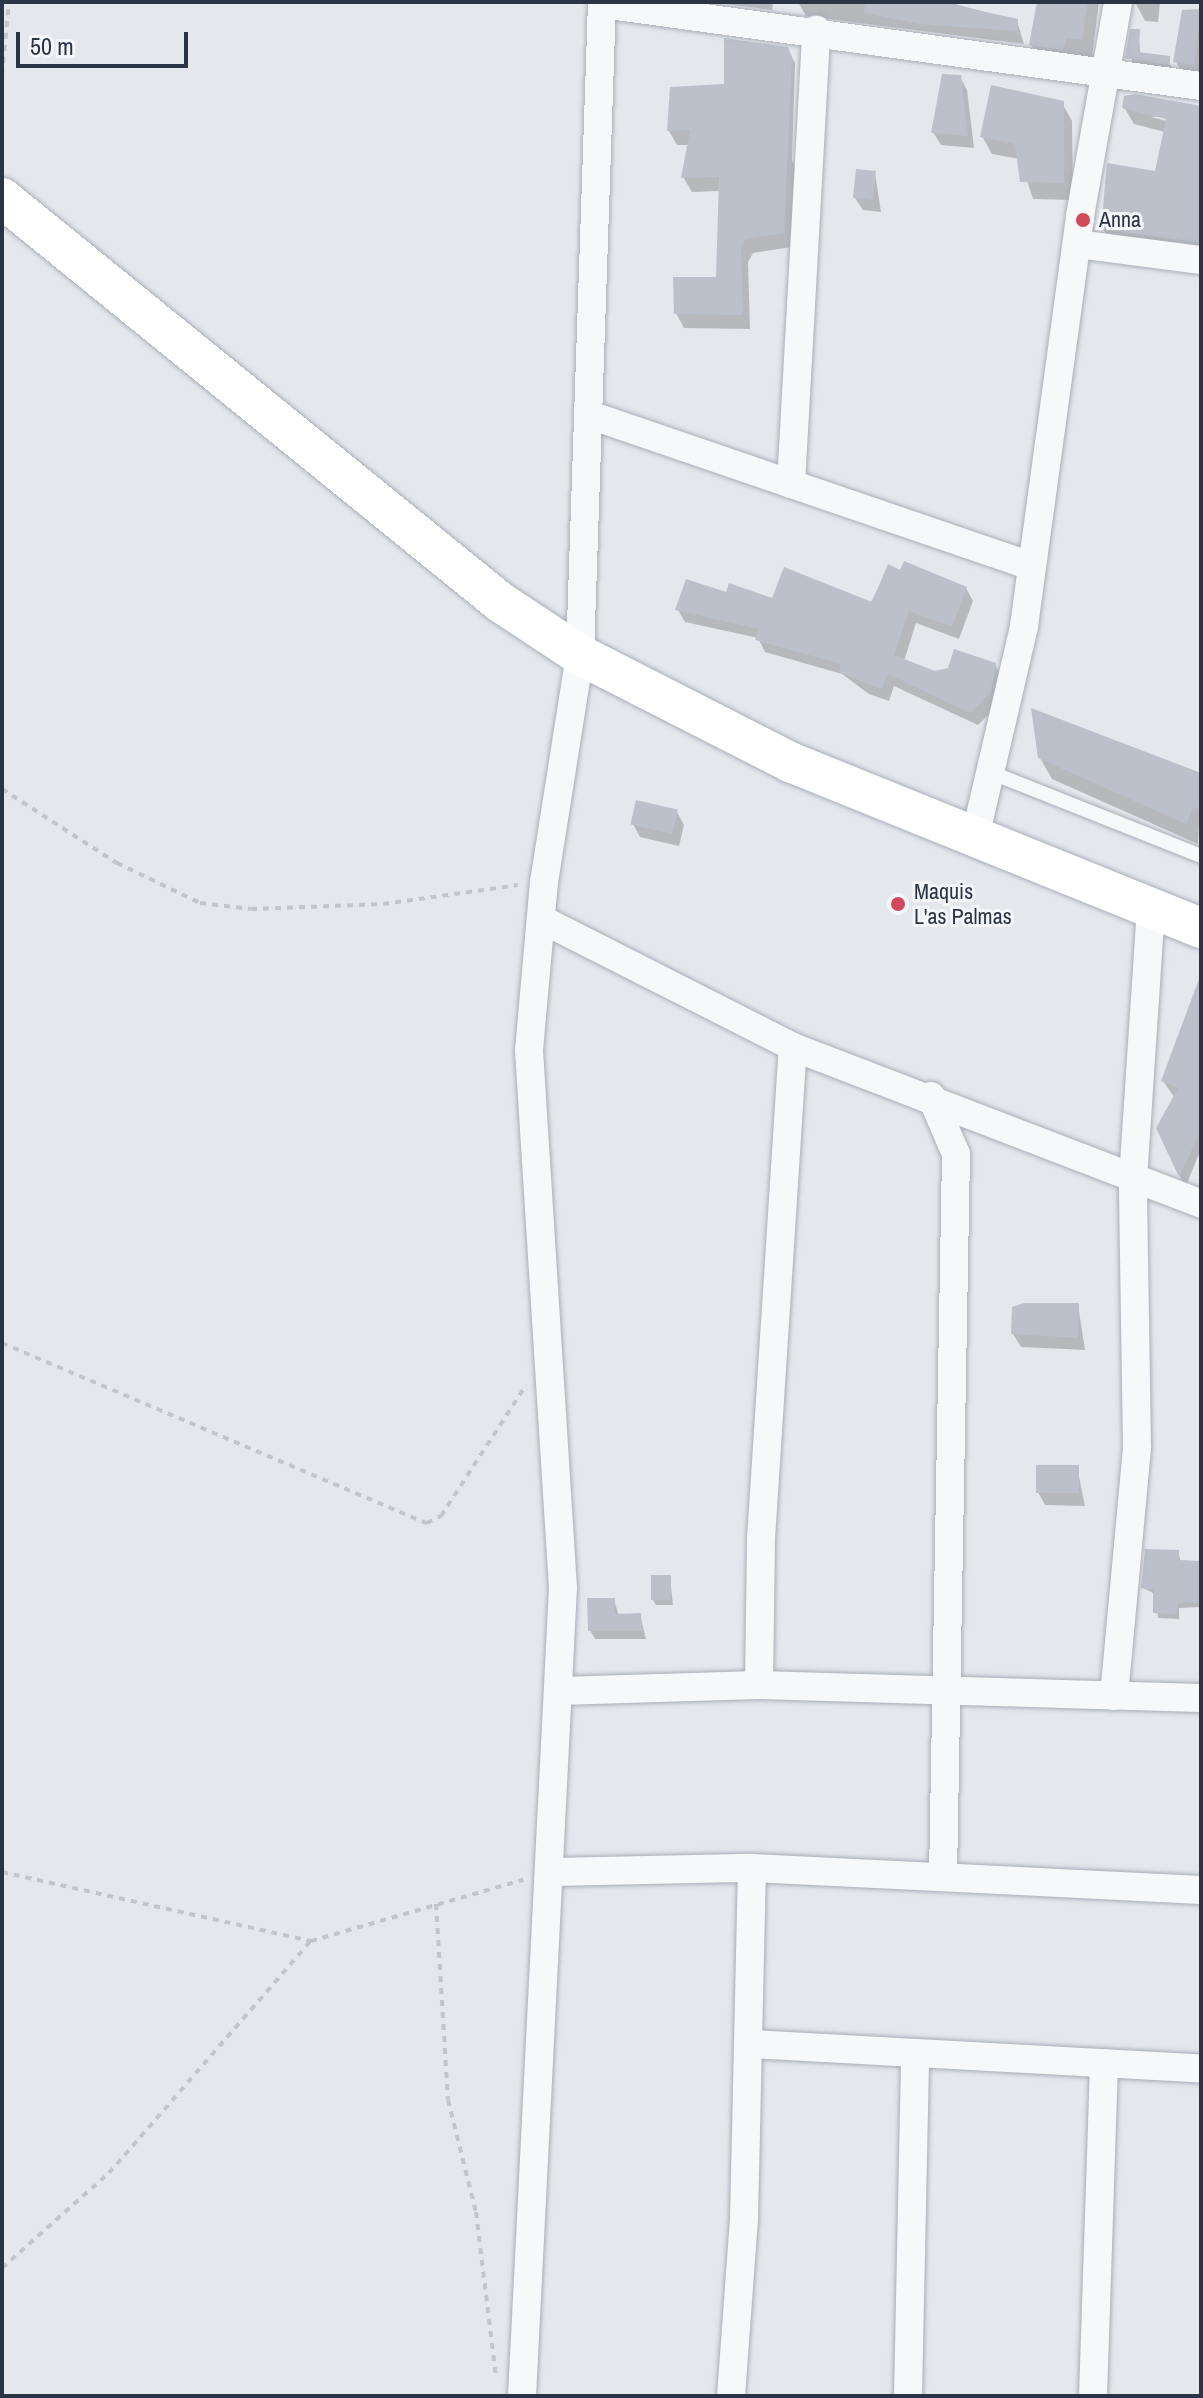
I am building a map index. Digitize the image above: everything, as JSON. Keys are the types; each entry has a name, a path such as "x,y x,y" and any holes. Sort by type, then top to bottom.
{"street":[{"path":"976,833 1031,566 1077,244 1118,2"},
{"path":"522,2396 553,1872 563,1588 529,1050 544,882 580,655 602,3 816,30 1201,86"},
{"path":"791,484 816,30"},
{"path":"2,198 500,602 580,655 790,762 976,833 1201,928"},
{"path":"1077,244 1201,260"},
{"path":"590,415 1031,566"},
{"path":"1114,1696 1137,1447 1133,1179 1151,909"},
{"path":"541,919 793,1047 931,1096 1201,1204"},
{"path":"759,1685 761,1539 793,1047"},
{"path":"931,1096 956,1154 943,1877"},
{"path":"956,1154 1002,1124"},
{"path":"559,1691 759,1685 1201,1698"},
{"path":"553,1872 752,1868 1201,1890"},
{"path":"731,2396 751,2044 752,1868"},
{"path":"751,2044 1201,2068"},
{"path":"908,2396 915,2055"},
{"path":"1093,2396 1104,2063"}],"lane":[{"path":"990,772 1201,856"}],"path":[{"path":"2,75 9,2"},
{"path":"2,789 117,863 200,903 251,909 383,904 544,882"},
{"path":"2,1343 427,1523 441,1516 549,1350"},
{"path":"2,1872 311,1941 553,1872"},
{"path":"436,1904 448,2100 476,2212 496,2381"},
{"path":"2,2268 109,2173 311,1941"}],"building":[{"path":"865,2 940,2 1018,19 1017,31 920,24 864,13"},
{"path":"1037,2 1088,2 1082,40 1066,38 1063,50 1029,45"},
{"path":"1201,9 1194,66 1173,62 1182,10"},
{"path":"1130,29 1140,29 1138,52 1170,56 1170,65 1125,58"},
{"path":"724,38 788,47 792,57 784,233 745,239 741,247 743,315 674,314 673,277 716,277 719,177 681,178 690,130 667,131 670,87 724,84"},
{"path":"942,74 961,75 968,136 931,133"},
{"path":"991,85 1064,101 1064,183 1020,182 1015,144 980,137"},
{"path":"1135,94 1201,106 1201,243 1101,229 1107,163 1155,171 1166,119 1122,108 1124,96"},
{"path":"856,169 876,171 873,200 853,198"},
{"path":"904,561 967,587 952,627 909,611 894,655 935,671 948,668 954,649 996,663 991,692 970,713 887,674 882,689 838,672 841,664 755,640 759,629 675,610 686,579 726,592 729,583 772,598 784,567 872,602 888,564 900,570"},
{"path":"1031,708 1201,773 1201,810 1193,807 1186,824 1038,758"},
{"path":"636,800 678,810 672,834 630,824"},
{"path":"1199,979 1201,1130 1179,1177 1156,1128 1178,1088 1161,1081"},
{"path":"1024,1303 1079,1303 1078,1338 1011,1334 1012,1307"},
{"path":"1036,1465 1079,1465 1079,1493 1036,1493"},
{"path":"1145,1549 1179,1550 1179,1560 1201,1561 1201,1602 1177,1603 1177,1614 1153,1613 1153,1589 1141,1588"},
{"path":"651,1575 671,1575 671,1600 651,1600"},
{"path":"587,1598 615,1598 614,1614 641,1613 642,1631 588,1631"}],"place":[{"name":"Anna","path":"1083,220"},
{"name":"Maquis L'as Palmas","path":"898,904"}]}
